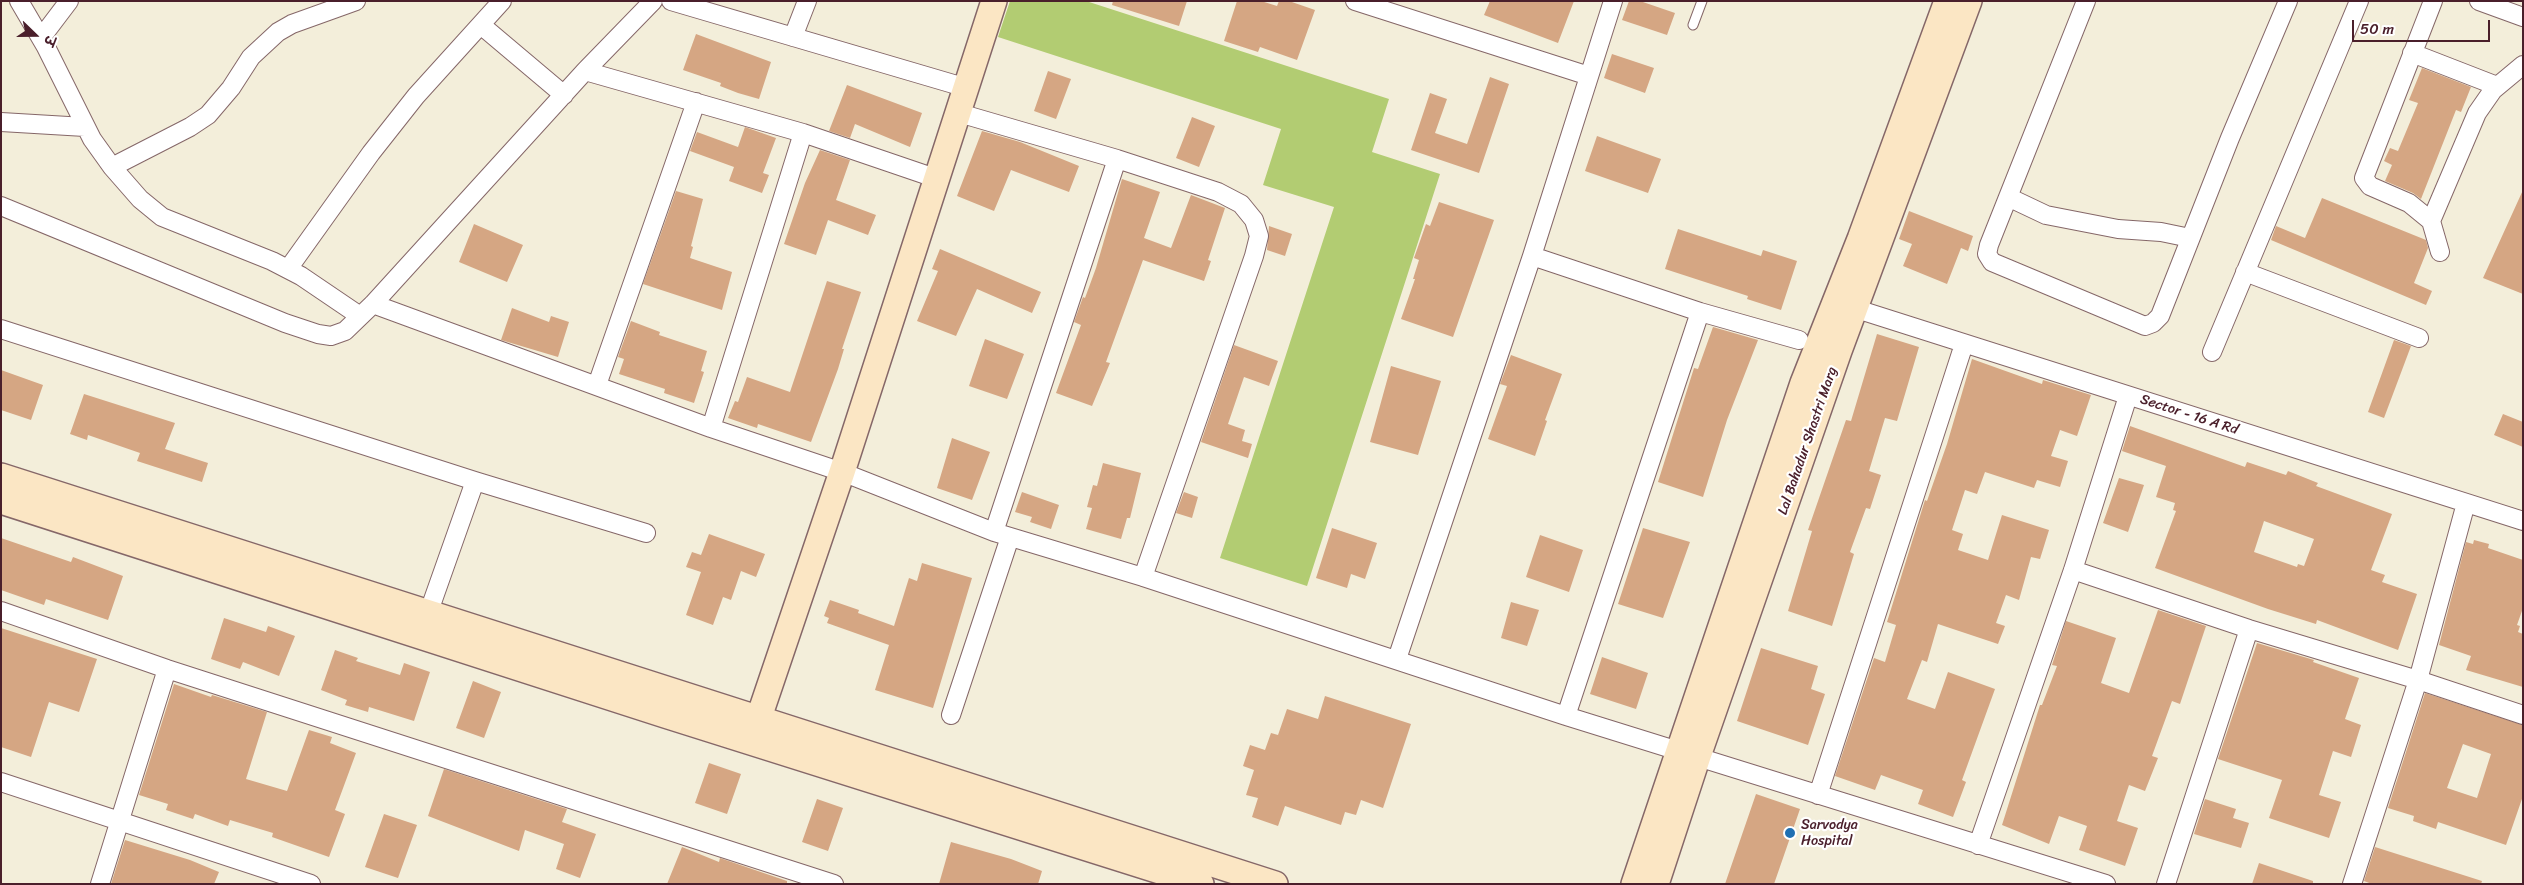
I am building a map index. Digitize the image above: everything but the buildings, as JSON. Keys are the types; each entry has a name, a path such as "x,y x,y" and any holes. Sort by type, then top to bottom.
{"street":[{"path":"19,1 41,38 85,127 112,167 140,198 162,216 288,269 367,310 597,385 711,428 842,472 1002,534 1143,577 1566,716 2106,884"},
{"path":"41,38 69,1"},
{"path":"112,167 190,127 208,115 231,88 251,57 278,32 292,24 356,1"},
{"path":"288,269 371,153 416,96 502,1"},
{"path":"1,206 318,334 331,336 344,331 367,310 585,71 653,1"},
{"path":"671,1 967,88"},
{"path":"793,37 807,1"},
{"path":"755,730 842,472 994,1"},
{"path":"1355,1 1589,76"},
{"path":"1397,659 1532,256 1614,1"},
{"path":"2086,1 1987,254 1992,262 2145,326 2153,323 2160,316 2190,238 2288,1"},
{"path":"2212,352 2359,1"},
{"path":"2433,1 2364,178 2370,186 2409,203 2431,221 2440,252"},
{"path":"2479,1 2523,17"},
{"name":"Lal Bahadur Shastri Marg","path":"1656,884 1688,753 1839,351 1846,306 1951,5"},
{"path":"481,25 564,95"},
{"path":"2412,53 2497,86"},
{"path":"2431,221 2477,112 2497,86 2523,64"},
{"path":"585,71 803,134 938,179"},
{"path":"597,385 696,102"},
{"path":"959,113 1117,159 1218,192 1241,204 1254,220 1259,236 1254,256 1143,577"},
{"path":"1,122 85,127"},
{"path":"711,428 803,134"},
{"path":"951,716 1002,534 1117,159"},
{"path":"2008,197 2046,215 2190,238"},
{"path":"1532,256 1700,312 1799,340"},
{"path":"2245,272 2419,338"},
{"name":"Sector - 16 A Rd","path":"1846,306 2523,521"},
{"path":"1566,716 1700,312"},
{"path":"1,329 475,481 646,533"},
{"path":"1818,795 1964,344"},
{"path":"1978,845 2073,570 2128,396"},
{"path":"1,476 428,614 614,686"},
{"path":"428,614 475,481"},
{"path":"1,501 614,686 1026,817 1222,876 1275,884"},
{"path":"2352,884 2418,680 2466,503"},
{"path":"2073,570 2248,629 2418,680 2523,715"},
{"path":"1,612 167,669 834,884"},
{"path":"2166,884 2248,629"},
{"path":"100,884 121,823 167,669"},
{"path":"1634,884 1688,753"},
{"path":"1,782 311,884"},
{"path":"1026,817 1201,884"}],"lane":[{"path":"1693,25 1702,1"}],"green space":[{"path":"1010,1 1086,1 1389,99 1372,152 1440,174 1307,586 1220,558 1334,207 1263,185 1281,129 998,37"}],"place":[{"name":"Sarvodya Hospital","path":"1790,833"}]}
